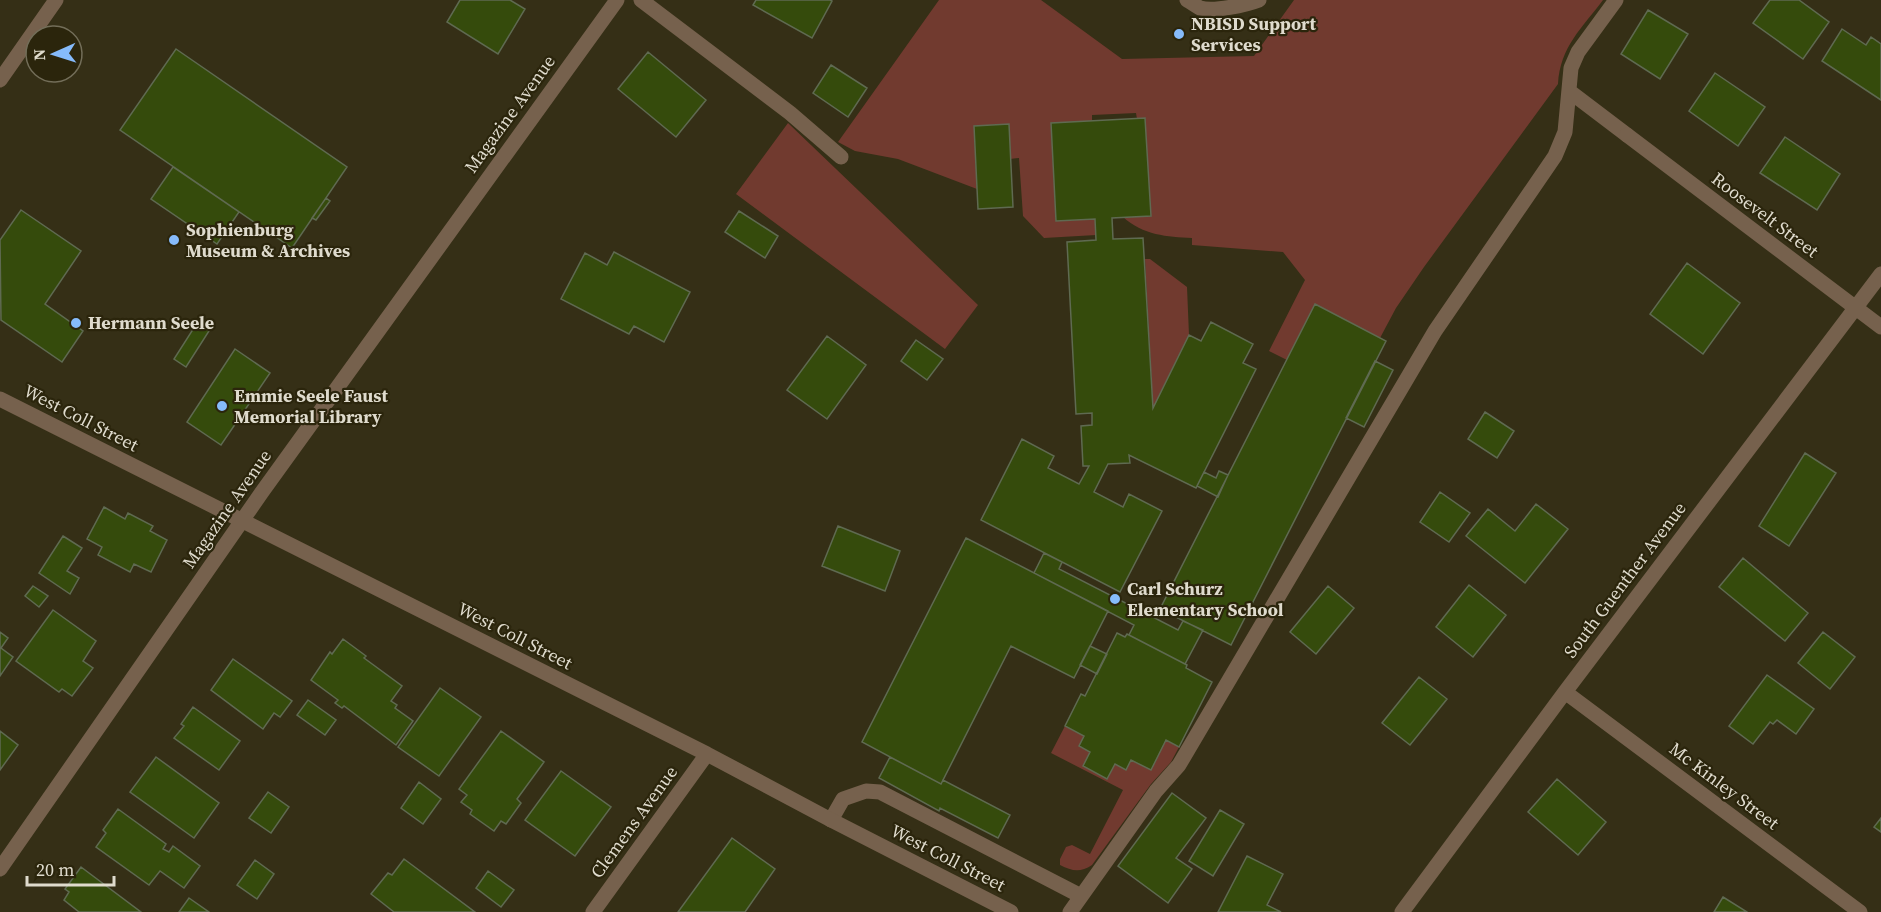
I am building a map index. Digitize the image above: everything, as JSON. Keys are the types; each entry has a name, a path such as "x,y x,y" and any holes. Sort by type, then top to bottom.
{"street":[{"path":"0,80 56,0"},
{"name":"Magazine Avenue","path":"0,869 262,492 617,0"},
{"path":"641,0 790,113 841,157"},
{"path":"1187,0 1200,8 1209,9 1249,4 1259,0"},
{"path":"1070,912 1156,791 1179,765 1436,331 1555,156 1565,132 1571,68 1578,52 1616,0"},
{"name":"Roosevelt Street","path":"1569,92 1881,327"},
{"name":"South Guenther Avenue","path":"1402,912 1564,692 1881,274"},
{"name":"West Coll Street","path":"0,399 706,754 1011,912"},
{"name":"Mc Kinley Street","path":"1564,692 1860,912"},
{"name":"Clemens Avenue","path":"593,912 706,754"},
{"path":"831,820 843,799 866,791 880,792 1081,896"}],"shaded area":[{"path":"939,0 1041,0 1122,59 1254,56 1294,0 1603,0 1573,39 1563,59 1558,84 1424,267 1396,308 1380,338 1315,304 1287,360 1269,351 1305,280 1283,252 1192,245 1192,238 1164,236 1147,231 1123,217 1150,215 1145,119 1137,119 1136,113 1092,115 1092,121 1051,124 1056,220 1095,219 1096,235 1044,238 1023,216 1019,158 1010,159 1008,124 974,126 977,189 898,159 855,151 838,142"},
{"path":"788,123 978,305 945,349 736,194"},
{"path":"1145,259 1150,259 1187,287 1189,335 1153,408"},
{"path":"1065,726 1084,736 1079,746 1090,752 1083,766 1107,778 1115,764 1126,770 1131,760 1166,740 1179,747 1171,762 1151,784 1092,865 1080,870 1072,870 1060,865 1060,859 1066,847 1072,845 1090,854 1123,790 1051,753"}],"building":[{"path":"460,0 510,0 525,9 498,54 447,22"},
{"path":"756,0 832,1 812,38 753,5"},
{"path":"1770,0 1799,0 1829,22 1803,59 1753,23"},
{"path":"1648,10 1688,34 1660,79 1621,54"},
{"path":"1842,29 1866,45 1871,37 1881,44 1881,100 1822,61"},
{"path":"176,49 347,167 292,248 120,130"},
{"path":"648,52 706,100 676,137 618,89"},
{"path":"831,65 867,88 848,117 813,93"},
{"path":"1715,73 1765,107 1738,146 1689,111"},
{"path":"1145,118 1151,216 1112,218 1113,239 1143,238 1153,408 1189,335 1201,341 1211,322 1253,344 1243,363 1256,369 1196,488 1129,455 1130,463 1108,464 1094,492 1123,507 1129,494 1162,511 1120,592 981,520 1022,439 1054,456 1048,468 1079,484 1089,466 1083,466 1081,426 1092,425 1092,413 1076,414 1067,242 1096,240 1095,219 1056,221 1051,123"},
{"path":"1009,124 1013,207 978,209 974,126"},
{"path":"1785,137 1840,174 1817,210 1760,173"},
{"path":"173,167 239,212 217,244 151,199"},
{"path":"326,198 330,201 316,220 312,218"},
{"path":"21,210 81,251 45,304 83,331 62,362 1,320 0,240"},
{"path":"739,211 778,236 765,258 725,232"},
{"path":"614,252 690,292 664,342 634,326 629,334 561,299 585,253 607,265"},
{"path":"1687,263 1740,303 1703,354 1650,314"},
{"path":"1315,304 1386,341 1231,645 1160,609"},
{"path":"197,323 209,331 186,367 174,359"},
{"path":"827,336 866,365 827,419 787,390"},
{"path":"916,340 943,359 927,380 901,361"},
{"name":"Emmie Seele Faust Memorial Library","path":"235,349 270,373 221,445 187,422"},
{"path":"1375,361 1393,370 1364,427 1346,418"},
{"path":"1485,412 1514,431 1497,458 1468,439"},
{"path":"1805,453 1836,473 1789,546 1759,526"},
{"path":"1219,471 1228,475 1218,497 1197,486 1204,472 1216,478"},
{"path":"1440,492 1470,513 1449,542 1420,522"},
{"path":"1536,504 1568,529 1525,583 1466,536 1488,509 1515,531"},
{"path":"104,507 125,519 128,513 153,526 150,531 167,540 151,572 134,564 130,572 98,555 102,547 87,539"},
{"path":"838,526 900,551 885,591 822,566"},
{"path":"63,536 82,548 67,571 79,578 70,594 39,573"},
{"path":"966,538 1108,611 1074,678 1011,646 941,784 862,742"},
{"path":"1044,553 1062,562 1059,569 1178,630 1183,621 1203,630 1185,664 1129,635 1134,625 1034,573"},
{"path":"1743,558 1808,613 1785,641 1719,587"},
{"path":"1469,585 1506,615 1473,657 1436,627"},
{"path":"33,586 48,596 39,607 25,596"},
{"path":"1328,586 1354,608 1316,654 1290,632"},
{"path":"53,610 96,641 83,661 93,668 72,696 62,689 59,692 16,661"},
{"path":"0,632 8,638 1,648 13,657 0,676"},
{"path":"1823,632 1855,657 1830,689 1798,663"},
{"path":"1117,633 1125,637 1127,634 1187,665 1186,668 1212,682 1179,747 1166,740 1151,770 1131,760 1126,770 1115,764 1107,779 1083,766 1090,752 1079,746 1084,736 1065,726 1081,694 1085,696"},
{"path":"343,639 402,686 391,701 397,705 395,708 413,721 396,745 344,706 342,708 335,703 338,700 311,680 330,652 332,654"},
{"path":"1090,646 1107,654 1097,674 1080,665"},
{"path":"233,659 292,701 280,717 274,713 263,729 211,690"},
{"path":"1767,675 1814,709 1796,734 1777,720 1773,724 1770,722 1753,744 1729,726"},
{"path":"1419,677 1447,699 1410,745 1382,723"},
{"path":"440,688 481,717 439,776 398,747"},
{"path":"308,700 336,720 325,735 297,715"},
{"path":"193,707 240,741 219,770 174,738 184,726 181,724"},
{"path":"0,731 18,745 0,770"},
{"path":"501,731 544,762 517,799 521,803 506,824 501,821 494,831 470,814 472,810 461,802 467,795 459,789"},
{"path":"156,757 219,803 194,838 130,792"},
{"path":"890,757 941,784 943,780 1010,815 998,838 940,808 939,811 879,778"},
{"path":"561,771 611,807 575,856 525,820"},
{"path":"1557,779 1606,822 1578,855 1528,812"},
{"path":"419,782 441,799 423,824 401,808"},
{"path":"268,792 289,807 271,833 249,818"},
{"path":"1172,793 1206,818 1176,858 1192,869 1168,903 1118,866"},
{"path":"118,809 166,844 163,849 169,852 173,846 200,866 184,888 160,871 149,885 96,847 106,833 103,830"},
{"path":"1220,810 1244,824 1213,876 1189,861"},
{"path":"1881,818 1881,832 1874,827"},
{"path":"732,838 775,869 745,912 678,912"},
{"path":"1247,856 1283,874 1267,905 1281,912 1218,912"},
{"path":"404,859 475,912 394,912 371,894 388,873 392,875"},
{"path":"255,860 274,874 257,899 237,885"},
{"path":"81,867 141,912 79,912 64,900 69,892 65,889"},
{"path":"488,871 514,890 501,907 476,888"},
{"path":"1723,897 1747,912 1714,912"},
{"path":"189,898 209,912 179,912"}],"place":[{"name":"NBISD Support Services","path":"1179,34"},
{"name":"Sophienburg Museum & Archives","path":"174,240"},
{"name":"Hermann Seele","path":"76,323"},
{"name":"Emmie Seele Faust Memorial Library","path":"222,406"},
{"name":"Carl Schurz Elementary School","path":"1115,599"}]}
